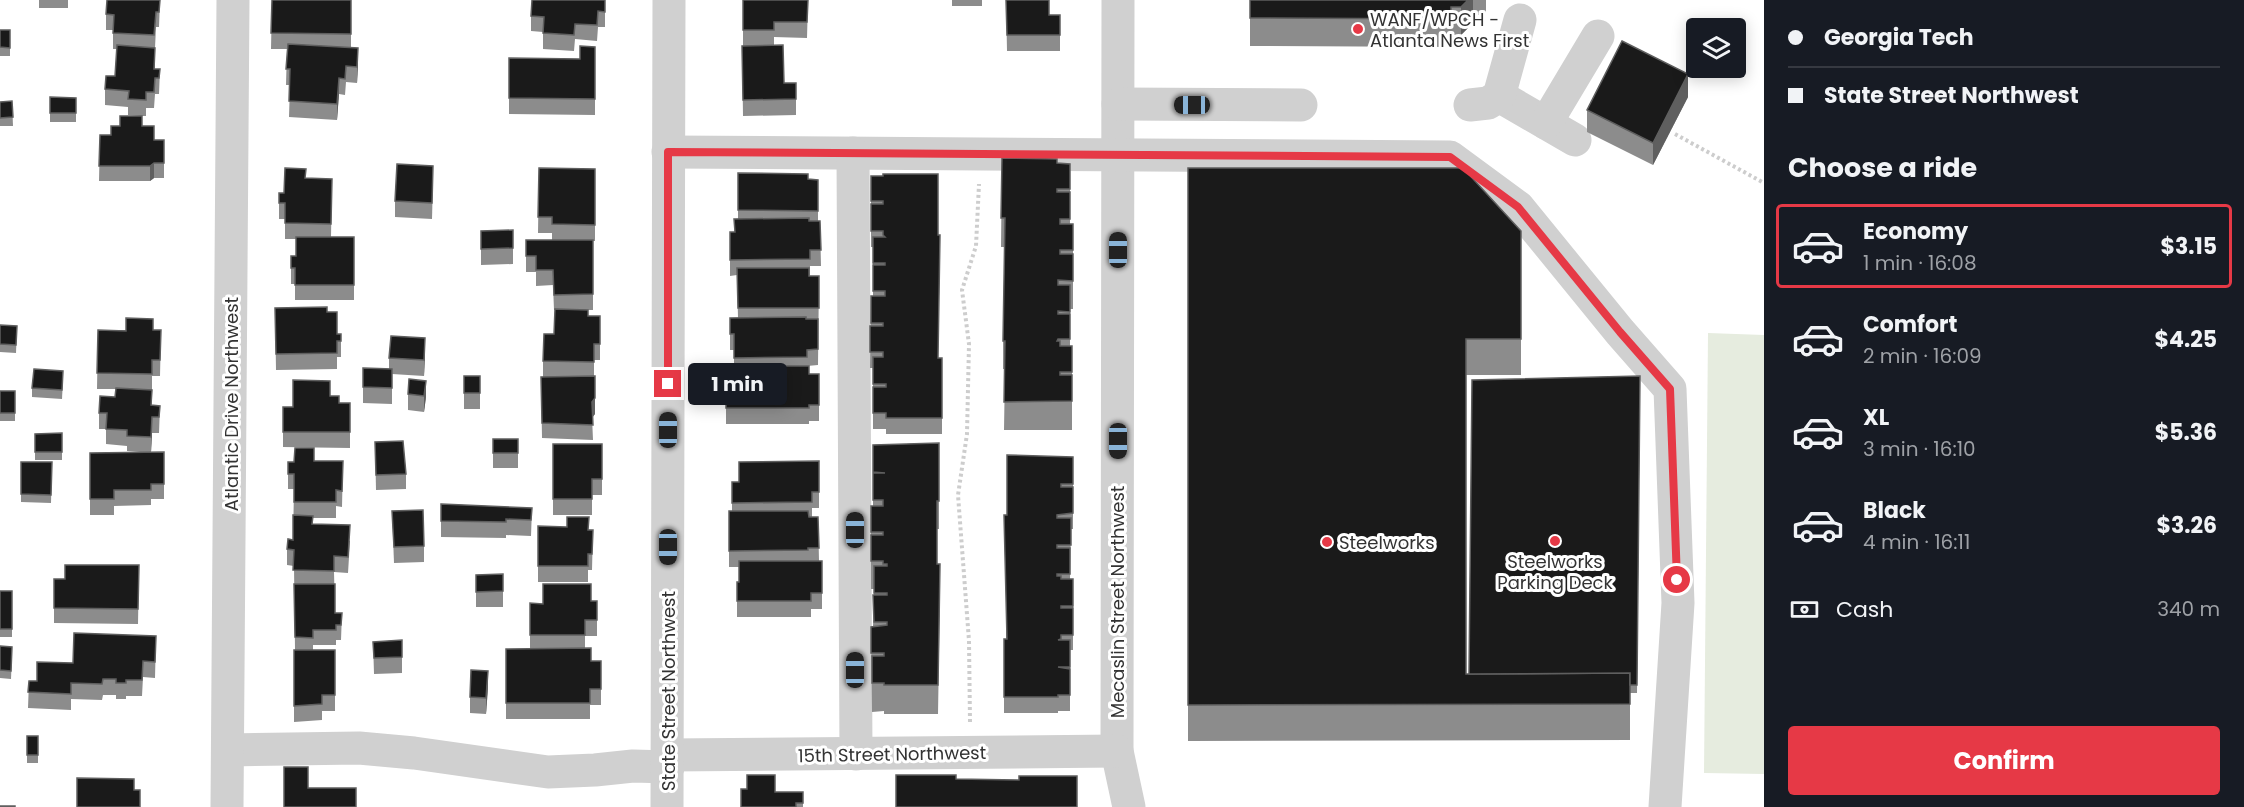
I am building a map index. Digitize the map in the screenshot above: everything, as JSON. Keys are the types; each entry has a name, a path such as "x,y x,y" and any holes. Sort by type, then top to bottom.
{"street":[{"name":"Atlantic Drive Northwest","path":"227,807 233,0"},
{"name":"State Street Northwest","path":"667,807 669,0"},
{"name":"Mecaslin Street Northwest","path":"1118,0 1117,752 1129,807"},
{"path":"1521,20 1485,100 1546,123 1575,140"},
{"path":"1546,123 1598,36"},
{"path":"1118,104 1301,105"},
{"path":"668,152 1450,157 1518,207 1620,332 1670,389 1678,603 1665,807"},
{"path":"853,153 855,754"},
{"name":"15th Street Northwest","path":"228,750 359,748 414,753 548,772 596,770 668,761 855,754 1117,752"}],"path":[{"path":"1675,135 1764,183"},
{"path":"971,753 969,641 958,495 967,435 969,344 962,290 976,246 980,153"}],"shaded area":[{"path":"1708,333 1764,335 1764,774 1704,773"}],"building":[{"path":"107,0 160,0 159,12 156,12 154,35 113,33 114,15 106,14"},
{"path":"272,0 351,0 351,34 271,33"},
{"path":"532,0 605,0 605,12 598,11 597,25 575,24 574,35 543,33 544,17 531,16"},
{"path":"743,0 808,0 807,22 774,22 774,30 743,30"},
{"path":"1006,0 1049,0 1049,15 1060,15 1060,35 1007,35"},
{"path":"1250,0 1468,0 1461,7 1451,7 1451,19 1250,18"},
{"path":"0,30 10,30 10,48 0,47"},
{"path":"1622,41 1686,73 1686,78 1653,143 1587,110"},
{"path":"288,44 358,48 357,67 346,66 345,79 339,78 337,104 289,101 290,69 286,69"},
{"path":"117,45 155,48 154,69 160,69 159,78 155,78 154,92 146,92 146,100 128,99 129,91 105,89 106,76 115,76"},
{"path":"783,45 784,83 796,83 796,99 743,100 742,46"},
{"path":"580,46 595,47 595,99 509,98 509,58 580,59"},
{"path":"50,97 76,98 76,113 50,113"},
{"path":"12,101 13,117 0,118 0,102"},
{"path":"120,116 142,116 142,126 154,126 154,140 164,140 164,163 154,163 150,166 99,166 100,135 111,135 111,126 120,126"},
{"path":"1002,158 1057,159 1057,163 1070,164 1070,189 1057,189 1057,192 1070,192 1070,219 1060,219 1060,224 1073,224 1073,250 1060,250 1060,254 1073,254 1073,281 1058,280 1058,285 1070,285 1070,312 1058,311 1058,314 1070,314 1070,339 1058,339 1057,341 1060,341 1060,346 1072,346 1072,372 1060,372 1060,375 1072,375 1072,401 1004,402 1005,218 1001,218"},
{"path":"397,164 433,166 432,203 395,201"},
{"path":"285,168 306,169 305,178 332,179 331,224 285,223 285,203 279,203 279,193 284,193"},
{"path":"539,168 595,169 595,225 552,224 552,217 538,217"},
{"name":"Steelworks","path":"1188,168 1463,168 1521,231 1521,339 1466,339 1466,674 1630,673 1630,704 1188,705"},
{"path":"738,173 808,174 808,179 818,180 818,211 738,210"},
{"path":"883,174 938,174 938,235 940,235 938,358 942,358 942,418 886,418 886,413 873,413 873,387 886,387 886,384 873,384 873,357 883,357 883,352 870,352 870,326 883,326 883,323 871,323 871,296 885,296 885,291 873,291 873,265 885,265 885,263 873,263 873,237 885,237 883,231 871,231 871,204 883,204 883,201 871,201 871,176 883,176"},
{"path":"809,218 809,221 820,221 821,250 810,250 810,259 730,260 730,232 735,232 734,219"},
{"path":"513,230 513,248 481,249 481,231"},
{"path":"296,237 354,237 354,285 295,285 295,268 291,268 291,256 296,256"},
{"path":"526,240 593,240 593,294 554,295 553,270 536,270 536,256 526,256"},
{"path":"737,268 809,268 809,276 819,276 819,308 738,308"},
{"path":"327,307 327,312 337,312 337,334 341,334 341,341 337,341 337,353 276,354 275,308"},
{"path":"555,309 588,310 588,316 600,316 600,344 594,344 594,362 543,361 544,334 554,334"},
{"path":"806,317 806,319 818,319 818,349 807,350 807,357 734,358 734,334 730,334 730,318"},
{"path":"126,318 153,319 153,330 161,330 160,360 152,360 152,374 97,373 98,330 126,331"},
{"path":"0,325 17,326 16,345 0,344"},
{"path":"391,336 425,338 424,360 389,358"},
{"path":"726,366 809,366 809,374 819,374 819,405 809,405 809,408 726,408"},
{"path":"363,368 392,369 392,388 363,387"},
{"path":"34,369 63,371 62,390 32,388"},
{"path":"464,376 480,376 480,393 464,393"},
{"path":"595,376 595,398 592,402 593,425 542,423 541,377"},
{"name":"Steelworks Parking Deck","path":"1640,376 1637,685 1630,685 1630,673 1469,674 1472,380"},
{"path":"409,379 426,381 424,396 408,394"},
{"path":"293,380 330,381 330,396 339,396 339,403 350,403 350,432 283,432 283,407 293,407"},
{"path":"116,388 152,390 151,405 160,406 159,417 152,417 151,437 127,436 127,430 106,429 107,413 99,413 100,396 115,397"},
{"path":"0,391 15,391 15,413 0,413"},
{"path":"62,433 62,452 35,452 35,434"},
{"path":"493,439 518,439 518,453 493,453"},
{"path":"403,441 406,474 376,475 375,442"},
{"path":"939,443 938,685 872,683 872,656 884,656 884,653 871,653 871,627 887,625 887,622 874,622 873,595 887,595 887,593 874,593 874,566 887,566 887,564 883,564 883,561 871,561 871,535 883,535 883,532 871,532 871,506 883,506 883,500 873,500 873,473 885,473 873,472 873,445"},
{"path":"553,444 602,444 602,479 592,479 592,499 553,499"},
{"path":"295,448 314,448 314,461 343,461 342,491 336,490 336,502 294,502 294,474 288,474 288,462 294,462"},
{"path":"164,452 164,484 151,484 151,490 114,490 114,499 90,499 90,453"},
{"path":"1007,455 1073,457 1073,484 1061,484 1061,487 1073,487 1073,513 1057,515 1057,518 1071,518 1071,545 1057,545 1057,548 1070,548 1070,574 1057,574 1057,576 1061,576 1061,579 1073,579 1073,606 1061,606 1061,608 1073,608 1073,635 1061,635 1061,639 1058,640 1070,640 1070,667 1058,667 1070,669 1070,695 1004,697 1004,639 1007,639 1004,515 1007,515"},
{"path":"819,461 819,492 812,492 812,502 732,503 732,482 739,482 739,462"},
{"path":"21,462 52,462 51,495 21,494"},
{"path":"441,504 532,508 531,520 441,521"},
{"path":"423,510 424,546 394,547 392,511"},
{"path":"729,511 808,511 809,517 818,517 819,548 729,551"},
{"path":"293,515 313,516 312,524 350,525 348,557 334,556 334,571 293,570 294,550 287,549 288,539 293,540"},
{"path":"567,517 589,517 588,530 593,530 592,554 588,554 588,566 538,566 538,526 567,527"},
{"path":"739,561 822,561 822,593 811,593 811,601 737,601"},
{"path":"65,565 139,565 138,609 54,608 54,579 65,579"},
{"path":"503,574 503,591 476,592 476,575"},
{"path":"294,584 335,584 335,613 342,613 341,625 336,625 336,630 313,630 313,638 295,637"},
{"path":"543,584 591,584 591,601 597,601 597,620 585,620 585,635 530,635 530,603 543,604"},
{"path":"0,591 12,591 12,629 0,629"},
{"path":"74,633 156,636 155,662 143,661 142,680 126,680 126,683 116,683 116,679 103,679 102,684 71,683 71,694 28,692 29,681 37,681 37,662 73,663"},
{"path":"402,640 402,657 374,658 373,642"},
{"path":"0,646 12,647 11,671 0,670"},
{"path":"591,648 591,661 601,661 601,689 590,689 590,703 506,703 506,649"},
{"path":"294,650 335,650 335,695 322,695 322,704 294,706"},
{"path":"471,670 488,671 486,698 470,697"},
{"path":"27,736 38,736 38,755 27,755"},
{"path":"284,767 308,767 308,788 356,788 356,807 284,807"},
{"path":"747,775 775,775 775,792 803,792 803,803 796,803 796,807 741,807 741,789 747,789"},
{"path":"896,775 956,775 956,779 1019,780 1019,776 1077,776 1077,807 896,807"},
{"path":"77,778 134,779 134,790 140,790 140,807 77,807"}],"place":[{"name":"WANF/WPCH - Atlanta News First","path":"1358,29"},
{"name":"Steelworks Parking Deck","path":"1555,541"},
{"name":"Steelworks","path":"1327,542"}],"route":[{"path":"668,384 668,152 1450,157 1518,207 1620,332 1670,389 1677,580"}]}
